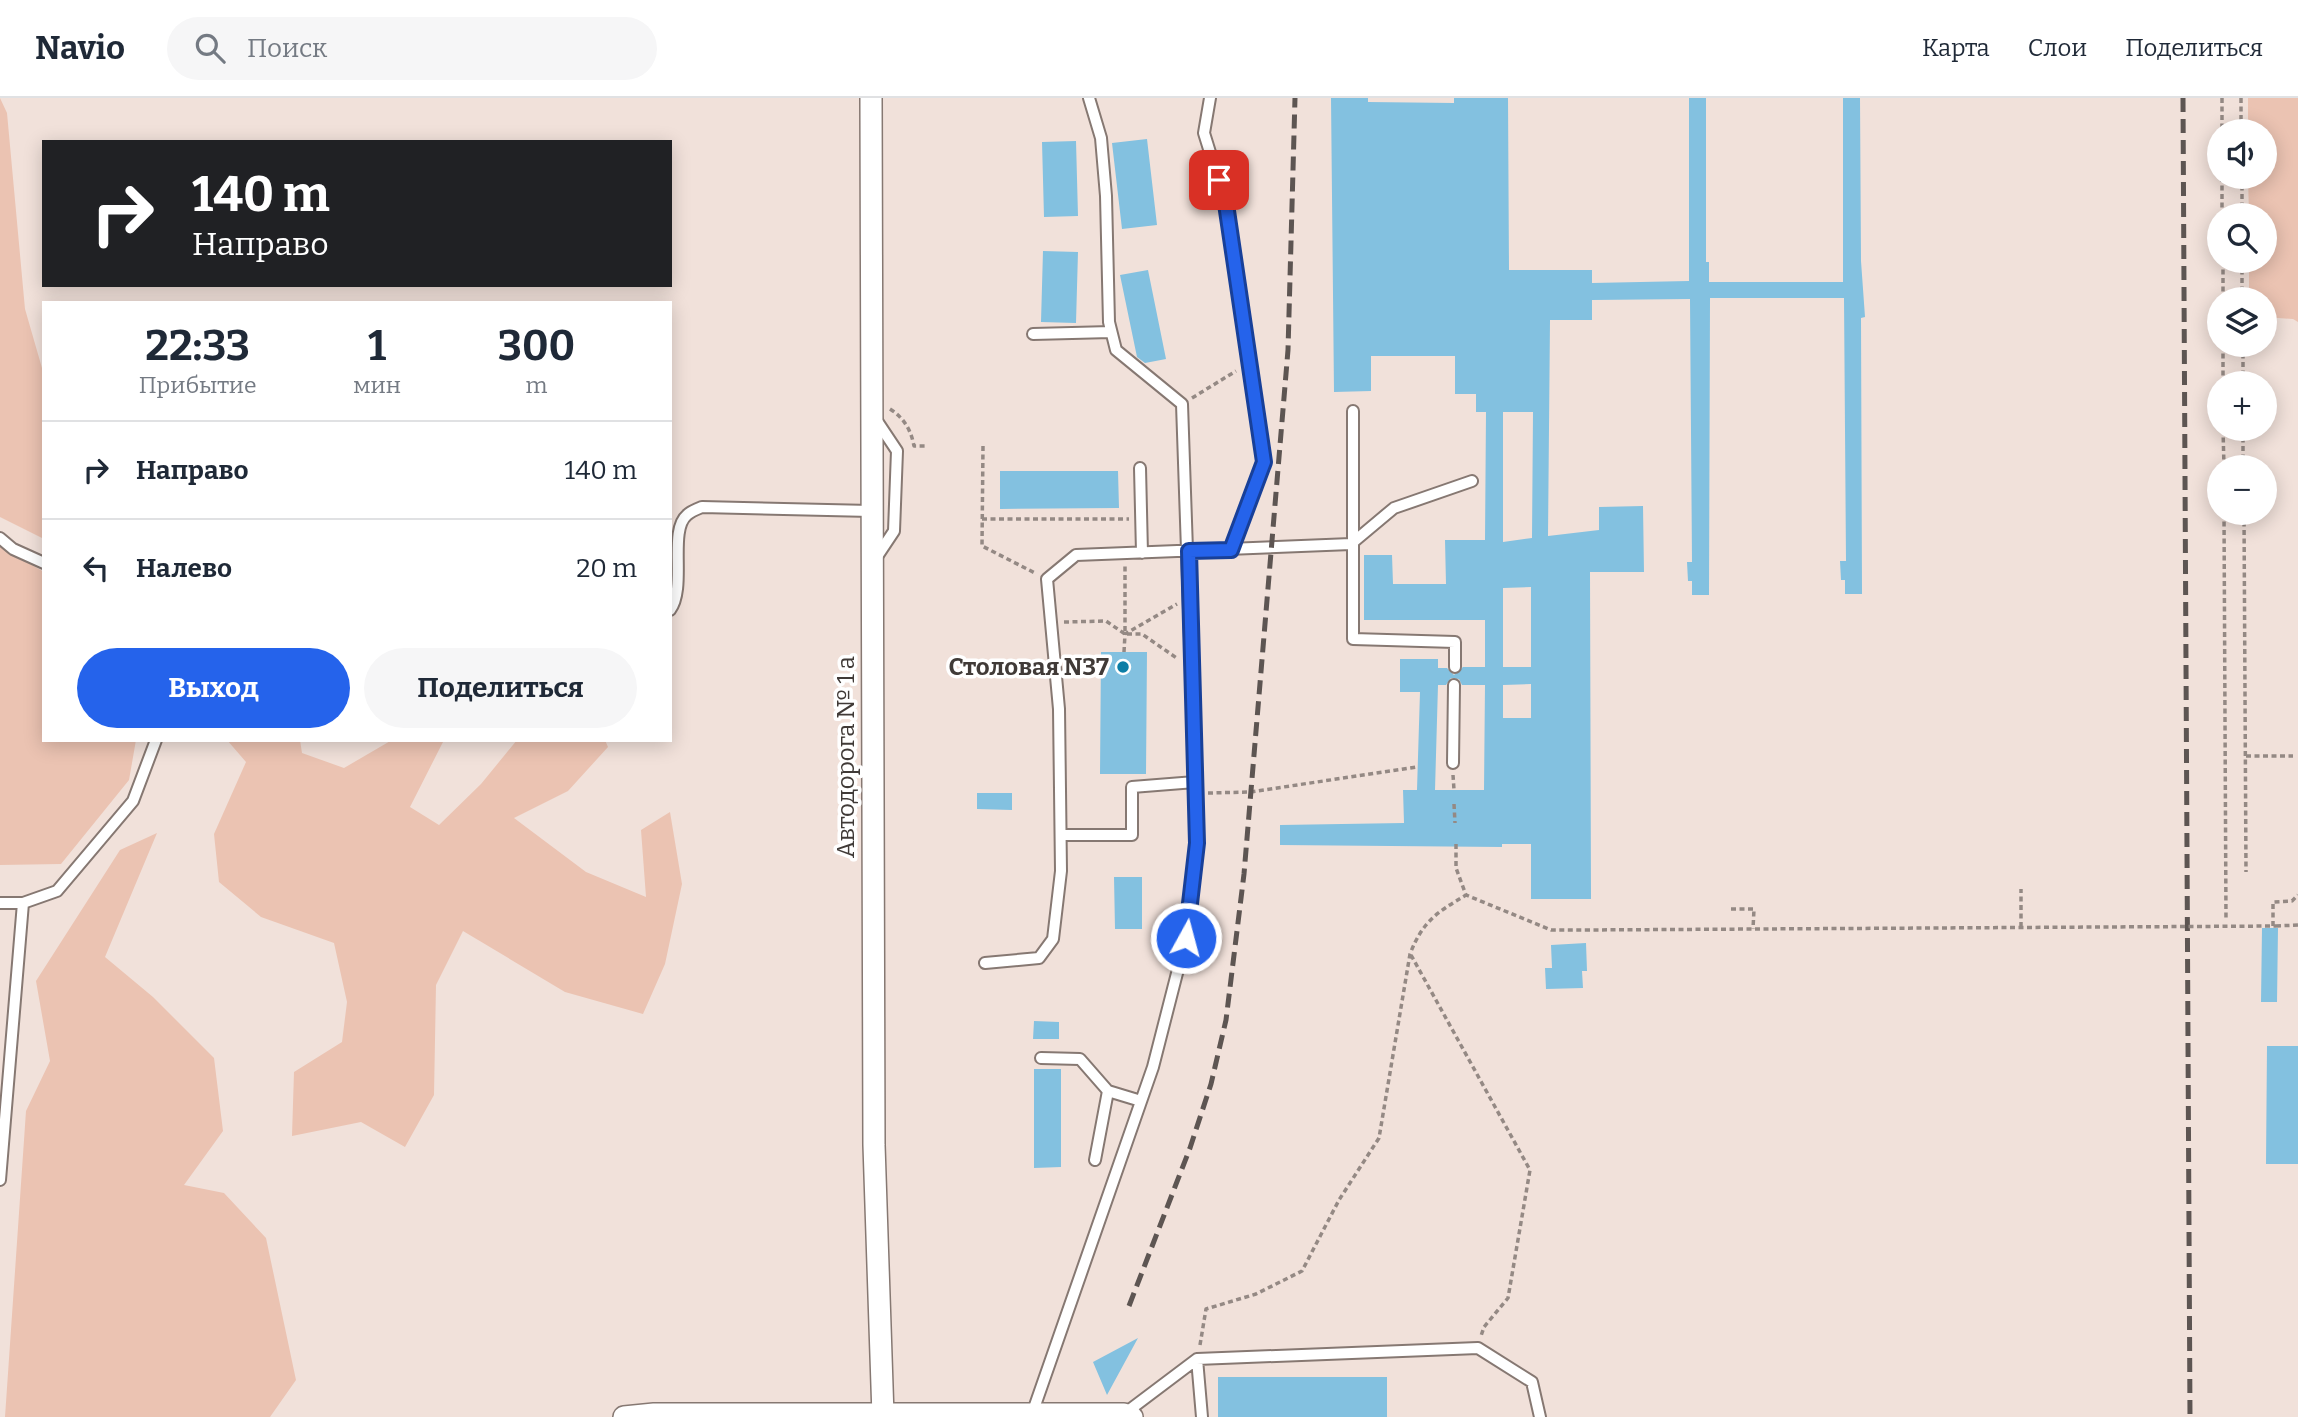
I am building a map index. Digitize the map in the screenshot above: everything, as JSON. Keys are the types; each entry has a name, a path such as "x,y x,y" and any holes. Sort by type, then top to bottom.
{"street":[{"name":"Автодорога № 1 а","path":"871,98 878,410 871,511 874,1145 883,1416"},
{"path":"624,1417 654,1414 1128,1416"}],"lane":[{"path":"1032,1414 1153,1067 1186,938 1197,843 1182,404 1116,350 1111,332 1101,138 1089,98"},
{"path":"1210,98 1204,133 1226,204 1264,462 1231,550"},
{"path":"1033,334 1111,332"},
{"path":"871,566 894,531 897,451 878,410"},
{"path":"1353,411 1353,639 1455,642 1455,667"},
{"path":"1140,468 1142,553"},
{"path":"985,963 1039,958 1053,939 1061,871 1059,709 1046,579 1076,555 1351,544 1394,508 1472,481"},
{"path":"672,605 677,593 680,527 686,515 702,507 871,511"},
{"path":"0,538 13,549 42,562"},
{"path":"1453,763 1454,685"},
{"path":"0,903 23,903 57,891 99,846 133,802 155,742"},
{"path":"1061,835 1132,835 1132,787 1195,788"},
{"path":"0,1180 23,903"},
{"path":"1041,1058 1080,1059 1108,1091 1141,1101"},
{"path":"1095,1160 1108,1091"},
{"path":"1128,1416 1197,1359 1478,1348 1532,1382 1540,1417"},
{"path":"1197,1359 1202,1417"}],"path":[{"path":"2222,98 2222,119"},
{"path":"2241,98 2241,119"},
{"path":"1195,396 1250,363"},
{"path":"878,410 901,416 912,435 914,446 927,446"},
{"path":"983,446 982,546 1046,579"},
{"path":"982,519 1141,519"},
{"path":"2224,525 2226,920"},
{"path":"2244,525 2246,872"},
{"path":"1124,652 1125,554"},
{"path":"1125,634 1190,597"},
{"path":"1051,623 1106,621 1125,634 1142,634 1192,668"},
{"path":"2245,757 2293,756"},
{"path":"1195,788 1250,792 1417,767"},
{"path":"1454,804 1455,823"},
{"path":"1456,844 1457,868 1465,895"},
{"path":"2021,889 2021,928"},
{"path":"1465,895 1551,930 2298,925"},
{"path":"1197,1359 1206,1309 1256,1294 1302,1271 1339,1200 1378,1138 1410,954 1420,929 1437,913 1465,895"},
{"path":"2273,926 2273,902 2292,901 2298,895"},
{"path":"1731,909 1754,909 1754,929"},
{"path":"1410,954 1530,1170 1508,1298 1484,1327 1478,1348"}],"shaded area":[{"path":"0,98 7,113 25,309 42,368 42,538 0,517"},
{"path":"2248,98 2298,98 2298,322 2277,318 2277,287 2249,287 2249,273 2277,273 2277,203 2249,203 2248,189 2277,189 2277,119 2248,119"},
{"path":"0,546 42,571 42,742 136,742 129,780 61,864 0,865"},
{"path":"229,742 300,742 302,753 344,768 389,742 443,742 410,807 439,825 481,784 515,742 606,742 608,747 568,791 514,818 586,872 646,897 641,830 670,812 682,884 665,964 643,1014 565,992 463,931 436,985 434,1095 405,1147 361,1122 292,1136 294,1072 342,1042 347,1002 334,943 261,917 219,882 214,834 246,762"},
{"path":"157,833 105,957 153,997 214,1058 223,1131 184,1185 224,1193 266,1238 296,1380 270,1417 5,1417 26,1111 50,1061 36,981 120,850"}],"building":[{"path":"1331,98 1368,98 1368,102 1454,103 1454,98 1508,98 1509,270 1592,270 1592,283 1689,281 1689,98 1706,98 1706,262 1709,262 1709,282 1843,282 1843,98 1860,98 1861,261 1865,317 1861,318 1862,594 1845,594 1845,580 1841,580 1840,561 1846,561 1844,298 1710,298 1709,595 1692,595 1692,581 1688,581 1687,562 1692,562 1690,299 1592,300 1592,320 1550,320 1548,536 1599,530 1599,507 1643,506 1644,572 1590,572 1591,899 1531,899 1531,844 1502,844 1502,847 1280,845 1280,825 1404,823 1403,790 1417,790 1420,692 1400,692 1400,659 1438,659 1438,668 1447,668 1454,675 1463,667 1485,667 1485,620 1364,620 1364,555 1392,555 1393,584 1446,584 1445,540 1485,540 1486,412 1476,412 1476,394 1455,394 1455,356 1371,356 1371,391 1334,392","holes":["1503,412 1533,412 1532,538 1503,542","1531,587 1531,667 1503,667 1503,588","1451,678 1459,679 1462,685 1485,685 1484,790 1435,790 1438,685 1446,685","1531,684 1531,718 1503,718 1503,685"]},
{"path":"1147,139 1157,225 1122,229 1112,143"},
{"path":"1076,141 1078,216 1044,217 1042,142"},
{"path":"1043,251 1078,252 1076,323 1041,322"},
{"path":"1148,270 1166,359 1145,363 1137,357 1120,275"},
{"path":"1000,471 1118,471 1119,508 1000,509"},
{"path":"1101,652 1147,652 1146,774 1100,774"},
{"path":"977,793 1012,793 1012,810 977,809"},
{"path":"1114,877 1142,877 1142,929 1115,929"},
{"path":"2262,928 2278,928 2277,1002 2261,1002"},
{"path":"1586,943 1587,971 1582,971 1583,988 1546,989 1545,968 1552,968 1551,945"},
{"path":"1034,1021 1059,1022 1059,1039 1033,1039"},
{"path":"2267,1046 2298,1046 2298,1164 2266,1164"},
{"path":"1034,1069 1061,1069 1061,1167 1034,1168"},
{"path":"1138,1338 1107,1395 1093,1362"},
{"path":"1218,1377 1387,1377 1387,1417 1218,1417"}],"railway":[{"path":"1129,1306 1190,1148 1211,1084 1226,1020 1244,874 1288,350 1295,98"},
{"path":"2183,98 2190,1417"}],"place":[{"name":"Столовая N37","path":"1123,667"}],"route":[{"path":"1186,938 1197,843 1189,551 1231,550 1264,462 1247,335 1226,204 1219,180"}]}
